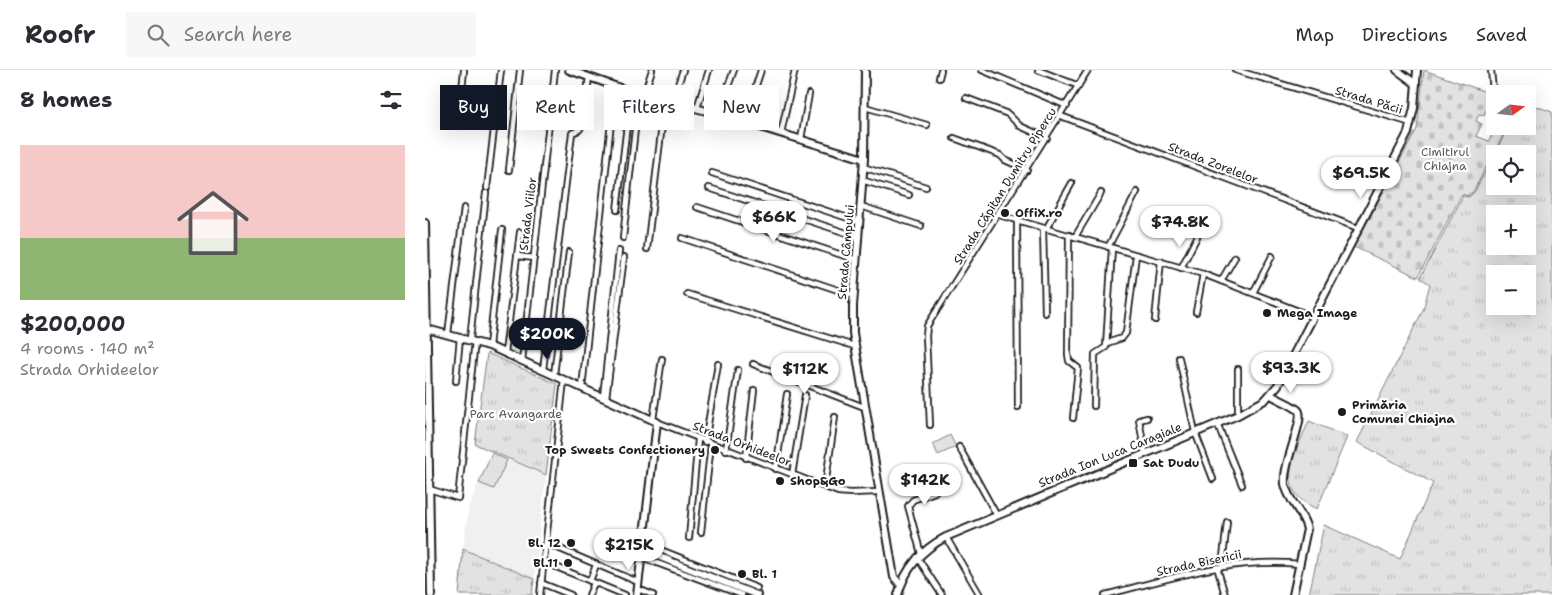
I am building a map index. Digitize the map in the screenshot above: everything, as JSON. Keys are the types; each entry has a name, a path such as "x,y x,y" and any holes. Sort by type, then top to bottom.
{"street":[{"path":"463,85 464,70"},
{"path":"429,489 459,498 487,190 501,70"},
{"name":"Strada Viilor","path":"509,170 520,70"},
{"name":"Strada Viilor","path":"522,361 555,70"},
{"path":"570,70 612,85"},
{"path":"646,85 653,70"},
{"path":"678,85 683,70"},
{"path":"697,108 709,70"},
{"path":"729,85 734,70"},
{"path":"756,85 761,70"},
{"path":"781,133 795,70"},
{"name":"Strada Câmpului","path":"865,70 864,160 853,295 854,346 894,577 901,584"},
{"path":"939,78 941,70"},
{"path":"983,70 1067,106"},
{"path":"1038,70 1079,86"},
{"name":"Strada Căpitan Dumitru Pipercu","path":"930,426 926,330 1088,70"},
{"name":"Strada Păcii","path":"1235,70 1411,123"},
{"path":"1397,70 1416,84"},
{"name":"Strada Ion Luca Caragiale","path":"898,595 901,584 919,556 946,537 996,514 1238,415 1257,406 1271,395 1314,317 1411,123 1417,70"},
{"path":"1491,70 1492,85"},
{"path":"543,370 572,133 579,130 583,124 589,77"},
{"path":"801,139 809,94"},
{"path":"966,98 1008,114 1020,126 1047,138"},
{"path":"694,107 704,110"},
{"path":"865,107 927,125"},
{"name":"Strada Zorelelor","path":"1061,116 1358,228"},
{"path":"582,388 610,130"},
{"path":"617,210 626,130"},
{"path":"623,238 637,130"},
{"path":"647,249 661,130"},
{"path":"771,130 864,160"},
{"path":"953,138 1000,155 1005,160 1027,170"},
{"path":"863,167 926,187"},
{"path":"712,173 860,222"},
{"path":"862,180 909,195"},
{"path":"1045,313 1044,228 1072,183"},
{"path":"709,188 859,237"},
{"path":"1094,406 1095,354 1106,349 1107,343 1110,247 1137,192"},
{"path":"1075,237 1101,193"},
{"path":"861,206 921,226"},
{"path":"697,207 857,260"},
{"path":"448,334 465,208"},
{"path":"999,215 1203,274 1314,317"},
{"path":"1017,221 1018,407"},
{"path":"425,223 431,595"},
{"path":"489,346 502,230"},
{"path":"505,353 520,232"},
{"path":"1069,235 1068,354 1069,360 1078,368 1073,418"},
{"path":"1181,268 1197,237"},
{"path":"682,238 853,295"},
{"path":"604,398 619,251"},
{"path":"554,375 569,252"},
{"path":"1107,343 1122,338 1126,333 1136,255"},
{"path":"517,256 534,258"},
{"path":"1253,293 1272,256"},
{"path":"604,398 624,257"},
{"path":"1221,281 1235,257"},
{"path":"1155,320 1161,261"},
{"path":"1196,312 1203,274"},
{"path":"687,294 854,346"},
{"name":"Strada Orhideelor","path":"427,329 473,340 489,346 697,439 825,487 848,493 878,492"},
{"path":"456,381 460,337"},
{"path":"1179,358 1195,432 1213,479"},
{"path":"638,589 662,359"},
{"path":"701,532 708,443 718,364"},
{"path":"753,364 864,407"},
{"path":"1238,369 1238,415"},
{"path":"726,450 738,370"},
{"path":"540,595 564,380"},
{"path":"746,458 755,390"},
{"path":"777,469 787,394"},
{"path":"792,475 805,395"},
{"path":"1271,395 1297,410 1300,415 1300,424 1289,452 1285,473 1289,495 1307,529 1293,595"},
{"path":"825,487 835,417"},
{"path":"1145,453 1139,420 1147,418"},
{"path":"1217,423 1242,485"},
{"path":"689,538 697,439"},
{"path":"959,447 996,514"},
{"path":"931,470 935,492 912,500 908,506 919,556 942,595"},
{"path":"1225,595 1220,567 1227,522"},
{"path":"946,537 980,595"},
{"path":"546,543 596,564 638,589 653,595"},
{"path":"642,550 757,592"},
{"path":"642,550 742,595"},
{"path":"544,562 625,595"},
{"name":"Strada Bisericii","path":"1105,595 1220,567 1260,562 1300,564"},
{"path":"589,595 596,564"},
{"path":"541,583 571,595"}],"shaded area":[{"path":"491,452 546,476 534,579 463,549 469,506"}],"green space":[{"name":"Cimitirul Chiajna","path":"1424,70 1486,92 1486,110 1484,115 1479,114 1476,121 1482,124 1476,136 1489,141 1492,135 1503,135 1498,145 1486,145 1486,167 1473,192 1468,196 1462,194 1418,277 1354,247 1417,129"},
{"path":"1536,106 1552,112 1552,595 1309,595 1324,525 1400,559 1433,483 1357,442 1423,310 1430,284 1420,278 1463,196 1469,197 1475,191 1486,170 1486,195 1536,195 1536,145 1499,145 1504,135 1536,135"},
{"name":"Parc Avangarde","path":"487,353 557,384 546,475 475,444"},
{"path":"1309,421 1347,437 1317,509 1303,501 1295,492 1291,482 1294,458"},
{"path":"950,435 956,447 938,455 933,444"},
{"path":"492,453 507,460 494,489 479,483"},
{"path":"463,549 534,579 532,595 459,595"}],"place":[{"name":"OffiX.ro","path":"1005,213"},
{"name":"Mega Image","path":"1267,313"},
{"name":"Primăria Comunei Chiajna","path":"1342,412"},
{"name":"Top Sweets Confectionery","path":"715,450"},
{"name":"Sat Dudu","path":"1133,463"},
{"name":"Shop&Go","path":"780,481"},
{"name":"Bl. 12","path":"571,543"},
{"name":"Bl.11","path":"568,563"},
{"name":"Bl. 1","path":"742,574"}]}
